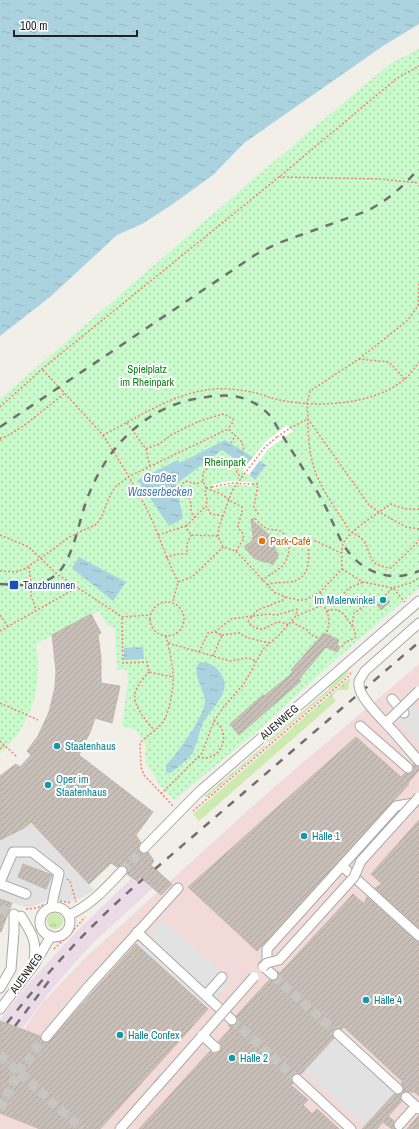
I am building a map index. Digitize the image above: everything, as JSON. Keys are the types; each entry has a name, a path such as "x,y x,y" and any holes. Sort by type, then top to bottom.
{"street":[{"name":"AUENWEG","path":"144,848 204,787 419,601"},
{"path":"419,623 365,671 359,681 359,689 364,698 419,761"},
{"path":"386,723 419,691"},
{"path":"392,699 404,712"},
{"path":"360,726 408,768"},
{"path":"120,1129 265,965 279,960 354,877 361,860 417,799"},
{"path":"273,975 265,965 267,949 396,806 417,799"},
{"path":"26,894 0,883 13,852 32,852 59,873 53,896 52,907"},
{"path":"158,1086 267,963 279,960 354,877 361,860"},
{"path":"342,866 419,936"},
{"path":"68,915 95,898 122,872"},
{"path":"46,1038 137,932 178,888"},
{"path":"52,907 59,907 68,915 70,924 65,933 61,936 51,936 43,931 40,921 44,912 52,907"},
{"path":"14,914 40,921"},
{"path":"14,914 29,929 36,947 34,965"},
{"path":"0,988 11,969 14,914"},
{"path":"137,932 232,1020"},
{"name":"AUENWEG","path":"0,1009 34,965 51,936"},
{"path":"206,995 222,977"},
{"path":"338,1034 398,1089"},
{"path":"202,1035 216,1048"},
{"path":"297,1079 352,1129"},
{"path":"403,1126 417,1107 406,1097"}],"path":[{"path":"0,407 42,369 279,177 396,79 419,66"},
{"path":"279,177 380,179 419,182"},
{"path":"419,282 418,306 408,320 359,359 310,390 307,403 310,453 314,468 327,495 352,533 361,538 367,546 370,559 373,562 391,568 419,540"},
{"path":"359,359 389,362 405,379"},
{"path":"103,435 127,423 155,406 184,394 215,389 238,390 257,393 279,400 307,403 344,403 366,398 387,390 405,379 419,363"},
{"path":"42,369 103,435 130,476 178,582 173,602"},
{"path":"0,439 7,437 65,393"},
{"path":"0,571 16,572 29,566 71,536 97,524 115,487 130,476 196,443 228,429 233,422 233,419 224,414 217,415 195,423 173,434 159,444 146,449"},
{"path":"308,419 290,428 269,443 233,489 219,527 218,536 223,547 236,551 274,592 298,600 305,600 320,592 342,569 343,544 352,533 391,504 410,510 419,510"},
{"path":"308,419 369,505 406,527 419,529"},
{"path":"127,423 146,449 150,467"},
{"path":"228,429 242,442 244,450"},
{"path":"231,443 235,436"},
{"path":"158,535 186,526 206,506 206,488 203,481 203,474 205,470 226,459 234,464 237,473 242,478"},
{"path":"195,518 191,514 190,510 192,505 190,499 180,487 186,481 196,484 203,481"},
{"path":"206,488 232,482 258,484 254,507 259,515"},
{"path":"206,488 229,498 234,504 242,507 243,513 238,524 238,528 242,532 244,538 236,551"},
{"path":"206,506 214,516 220,514 223,516"},
{"path":"252,520 254,518 266,529 279,530 284,534 289,543 288,557 278,569 262,580"},
{"path":"186,526 191,535"},
{"path":"0,535 29,547 57,574 122,617 150,615"},
{"path":"166,558 176,554 187,554 187,544 191,535"},
{"path":"191,535 218,536"},
{"path":"268,585 299,581 303,577 308,568 308,543 310,540 314,540 342,554"},
{"path":"178,582 192,577 223,547"},
{"path":"29,566 31,595 36,610"},
{"path":"342,569 363,582 393,588 410,608"},
{"path":"382,598 393,588 410,583 419,578"},
{"path":"296,616 338,599 348,588 363,582"},
{"path":"0,631 78,587"},
{"path":"320,592 326,604 325,608 330,623 327,633"},
{"path":"286,597 284,600 258,610 248,622 257,629 263,629 277,621 281,621 289,625"},
{"path":"352,626 354,613 372,600 376,599"},
{"path":"161,602 173,602 182,610 185,616 185,622 178,633 173,636 166,636 156,632 152,627 150,615 152,610 161,602"},
{"path":"161,794 202,753 214,721 225,705 244,684 263,649 292,622 296,616 297,609 277,615 268,614 231,619 215,632 208,633 199,652"},
{"path":"327,611 335,610 343,613 356,632 355,638 344,643 342,647"},
{"path":"0,615 8,627"},
{"path":"122,617 123,663 147,662 149,672"},
{"path":"292,622 318,638"},
{"path":"215,632 222,635 239,633 248,638 269,643"},
{"path":"213,656 222,635"},
{"path":"166,636 173,677 168,713 155,731 140,743 141,768 144,775 178,812"},
{"path":"168,643 230,661 248,658 256,661"},
{"path":"190,814 347,678 355,666"},
{"path":"149,672 173,677"},
{"path":"149,672 140,683 135,696 141,712 155,731"},
{"path":"0,703 38,720"},
{"path":"198,757 209,758 214,756 222,745 224,737 223,729 214,721"},
{"path":"0,741 16,756"},
{"path":"0,749 4,746"},
{"path":"59,873 70,881 76,902"},
{"path":"54,950 81,920 90,913"}],"shaded area":[{"path":"419,664 419,1129 0,1129 0,1021 24,1029 42,1003 85,958 273,788"},
{"path":"412,704 419,710 419,743 397,720"},
{"path":"39,817 33,824 94,890 82,898 68,902 51,899 29,908 0,899 0,840 24,828"},
{"path":"138,872 155,886 94,942 70,968 24,1026 0,1063 0,1020 4,1014 29,983 75,933"},
{"path":"162,919 231,981 122,1102 53,1041"},
{"path":"336,1037 395,1092 364,1126 304,1071"}],"green space":[{"name":"Rheinpark","path":"419,49 419,588 342,654 254,734 174,800 159,784 147,764 145,757 146,745 136,730 122,726 128,681 127,670 117,670 115,629 107,625 99,611 36,644 38,675 33,704 20,730 0,754 0,399 258,175 391,63"},
{"path":"419,607 419,609 350,668 345,678 269,743 268,741 330,688 328,686"},
{"path":"350,678 348,690 338,690 332,696 336,701 199,821 193,814"},
{"path":"265,745 266,746 207,797 205,796"},
{"path":"52,913 58,913 63,918 61,927 58,929 52,929 47,924 47,918"}],"water":[{"path":"0,0 419,0 419,24 383,46 244,143 213,175 170,206 142,224 117,235 50,297 0,336"},
{"name":"Großes Wasserbecken","path":"225,440 266,465 255,480 241,466 242,464 222,450 176,484 183,518 169,526 138,480 178,460 180,463"},
{"path":"79,557 126,582 113,601 72,568"},
{"path":"143,647 144,659 124,660 124,648"},
{"path":"200,662 211,664 217,669 225,684 224,691 204,721 195,747 190,756 184,763 170,773 166,772 166,765 195,726 203,709 205,697 196,671"}],"pier":[{"path":"287,425 293,431 268,449 249,475 242,470 267,440"},
{"path":"229,481 252,482 252,486 233,484 213,489 212,485"}],"building":[{"name":"Park-Café","path":"251,519 269,535 274,543 276,552 279,554 273,565 254,558 245,548 245,546 252,541 253,537"},
{"path":"385,596 390,602 381,610 377,605"},
{"name":"Staatenhaus","path":"91,614 101,633 98,634 101,658 101,683 120,686 112,723 95,718 79,755 153,812 136,835 141,843 138,847 140,852 143,854 148,852 154,861 151,865 172,884 161,895 140,877 137,881 127,874 128,870 126,866 121,865 117,867 111,863 89,884 31,822 24,828 0,840 0,776 16,764 20,767 31,755 27,751 38,736 49,712 55,687 56,671 52,635"},
{"path":"324,633 339,640 337,645 340,647 337,652 326,647 299,679 301,681 239,735 230,724 263,695 264,696 289,676 293,672 291,670"},
{"name":"Halle 1","path":"356,737 401,777 405,773 410,774 412,772 414,769 413,764 419,767 419,770 408,783 409,784 257,951 188,887"},
{"path":"419,820 419,928 375,888 382,884 371,874"},
{"path":"23,864 52,875 46,889 18,877"},
{"path":"353,894 364,904 367,897 419,942 419,1096 413,1091 412,1093 411,1091 403,1092 404,1088 401,1083 403,1082 344,1027 342,1029 337,1028 332,1032 334,1038 301,1074 296,1073 292,1075 291,1080 293,1083 291,1085 308,1100 303,1105 312,1114 317,1109 339,1129 139,1129 210,1051 214,1053 220,1051 221,1046 218,1042 231,1028 228,1025 233,1026 236,1024 238,1021 236,1016 269,980 272,981 277,979 279,976 277,971 280,973"},
{"path":"0,899 12,903 1,932 0,932"},
{"name":"Halle Confex","path":"136,944 208,1009 100,1129 40,1129 0,1113 0,1021 40,1036 42,1041 48,1042"},
{"path":"394,1094 401,1094 400,1098 402,1101 388,1116 394,1121 393,1124 395,1129 392,1129 383,1122 377,1129 362,1129"},
{"path":"419,1115 419,1129 407,1129"}],"tunnel":[{"path":"122,871 144,848"},
{"path":"0,908 8,912"},
{"path":"273,975 338,1034"},
{"path":"232,1020 297,1079"},
{"path":"0,1109 21,1068 46,1037"},
{"path":"0,1055 82,1129"}],"railway":[{"path":"0,427 255,255 276,244 367,211 395,192 408,181 419,168"},
{"path":"0,584 23,585 38,583 52,578 58,573 63,567 71,551 92,487 114,450 145,420 164,409 184,401 217,396 235,396 251,401 258,405 272,418 322,500 343,544 357,561 366,568 386,575 408,575 419,571"},
{"path":"155,869 419,642"},
{"path":"7,1023 71,948 88,930 143,879"},
{"path":"15,1026 52,977"}],"place":[{"name":"Park-Café","path":"262,541"},
{"name":"Tanzbrunnen","path":"14,585"},
{"name":"Im Malerwinkel","path":"383,600"},
{"name":"Staatenhaus","path":"57,746"},
{"name":"Oper im Staatenhaus","path":"48,785"},
{"name":"Halle 1","path":"304,836"},
{"name":"Halle 4","path":"366,1000"},
{"name":"Halle Confex","path":"120,1035"},
{"name":"Halle 2","path":"232,1058"}],"park label":[{"name":"Spielplatz im Rheinpark","path":"147,375"}]}
